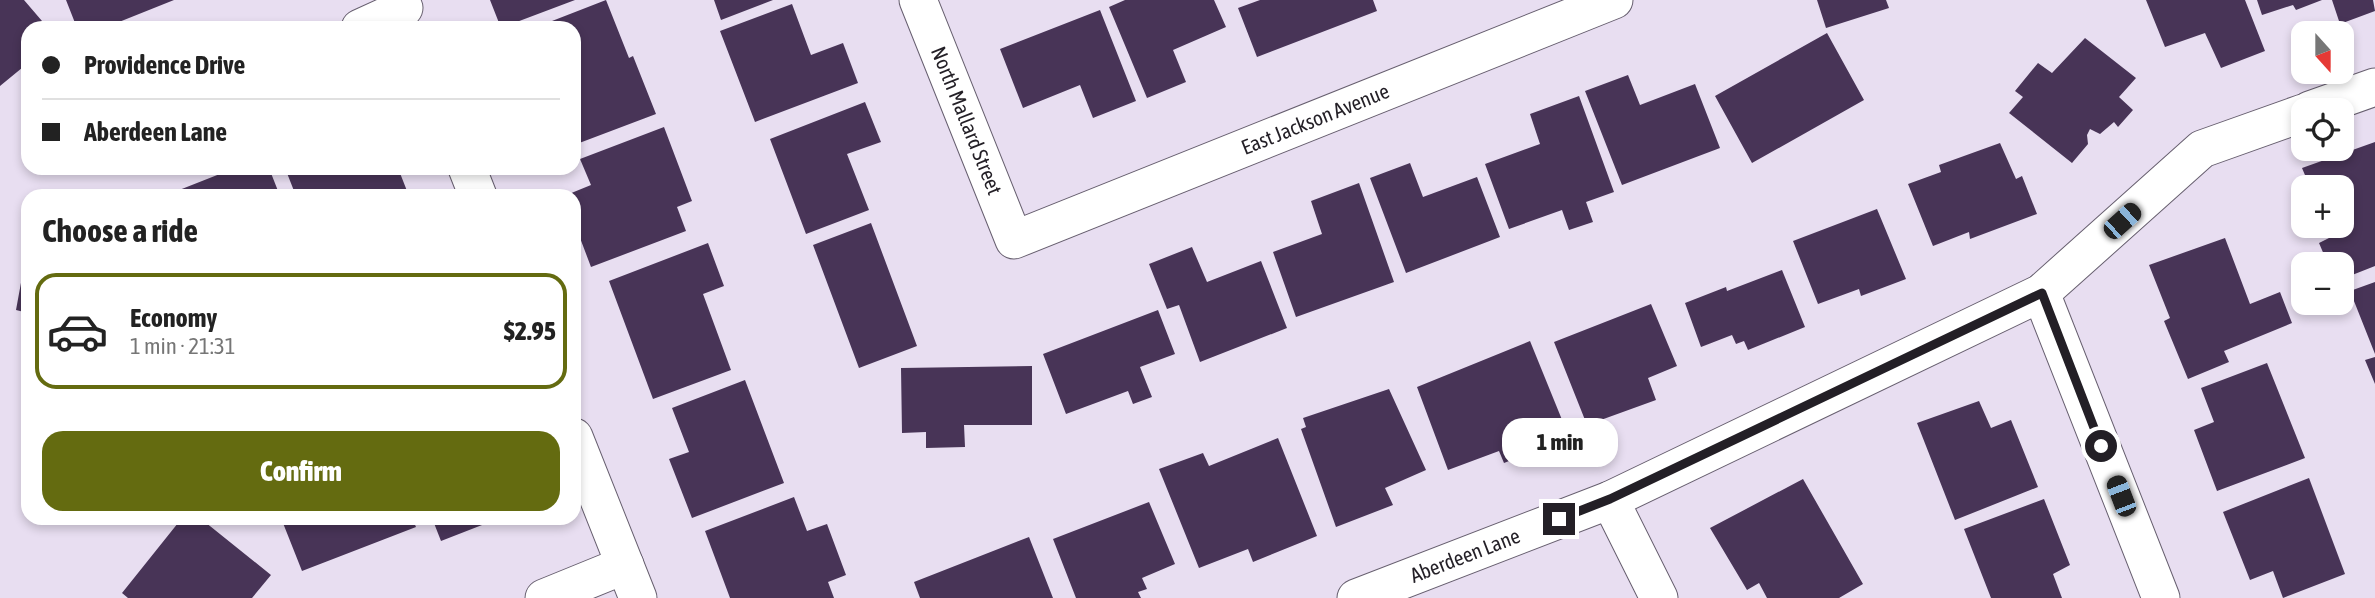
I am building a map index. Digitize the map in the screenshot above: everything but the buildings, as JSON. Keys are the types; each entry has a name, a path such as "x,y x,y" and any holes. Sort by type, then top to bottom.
{"street":[{"name":"North Mallard Street","path":"918,0 1014,240"},
{"name":"East Jackson Avenue","path":"1014,240 1614,0"},
{"path":"380,21 405,12"},
{"path":"2344,98 2375,87"},
{"name":"Aberdeen Lane","path":"1356,598 1610,499 2042,293 2202,149 2291,117"},
{"path":"2042,293 2161,598"},
{"path":"544,598 631,582 581,455"},
{"path":"1610,499 1659,598"}],"route":[{"path":"1559,519 1610,499 2042,293 2101,446"}]}
